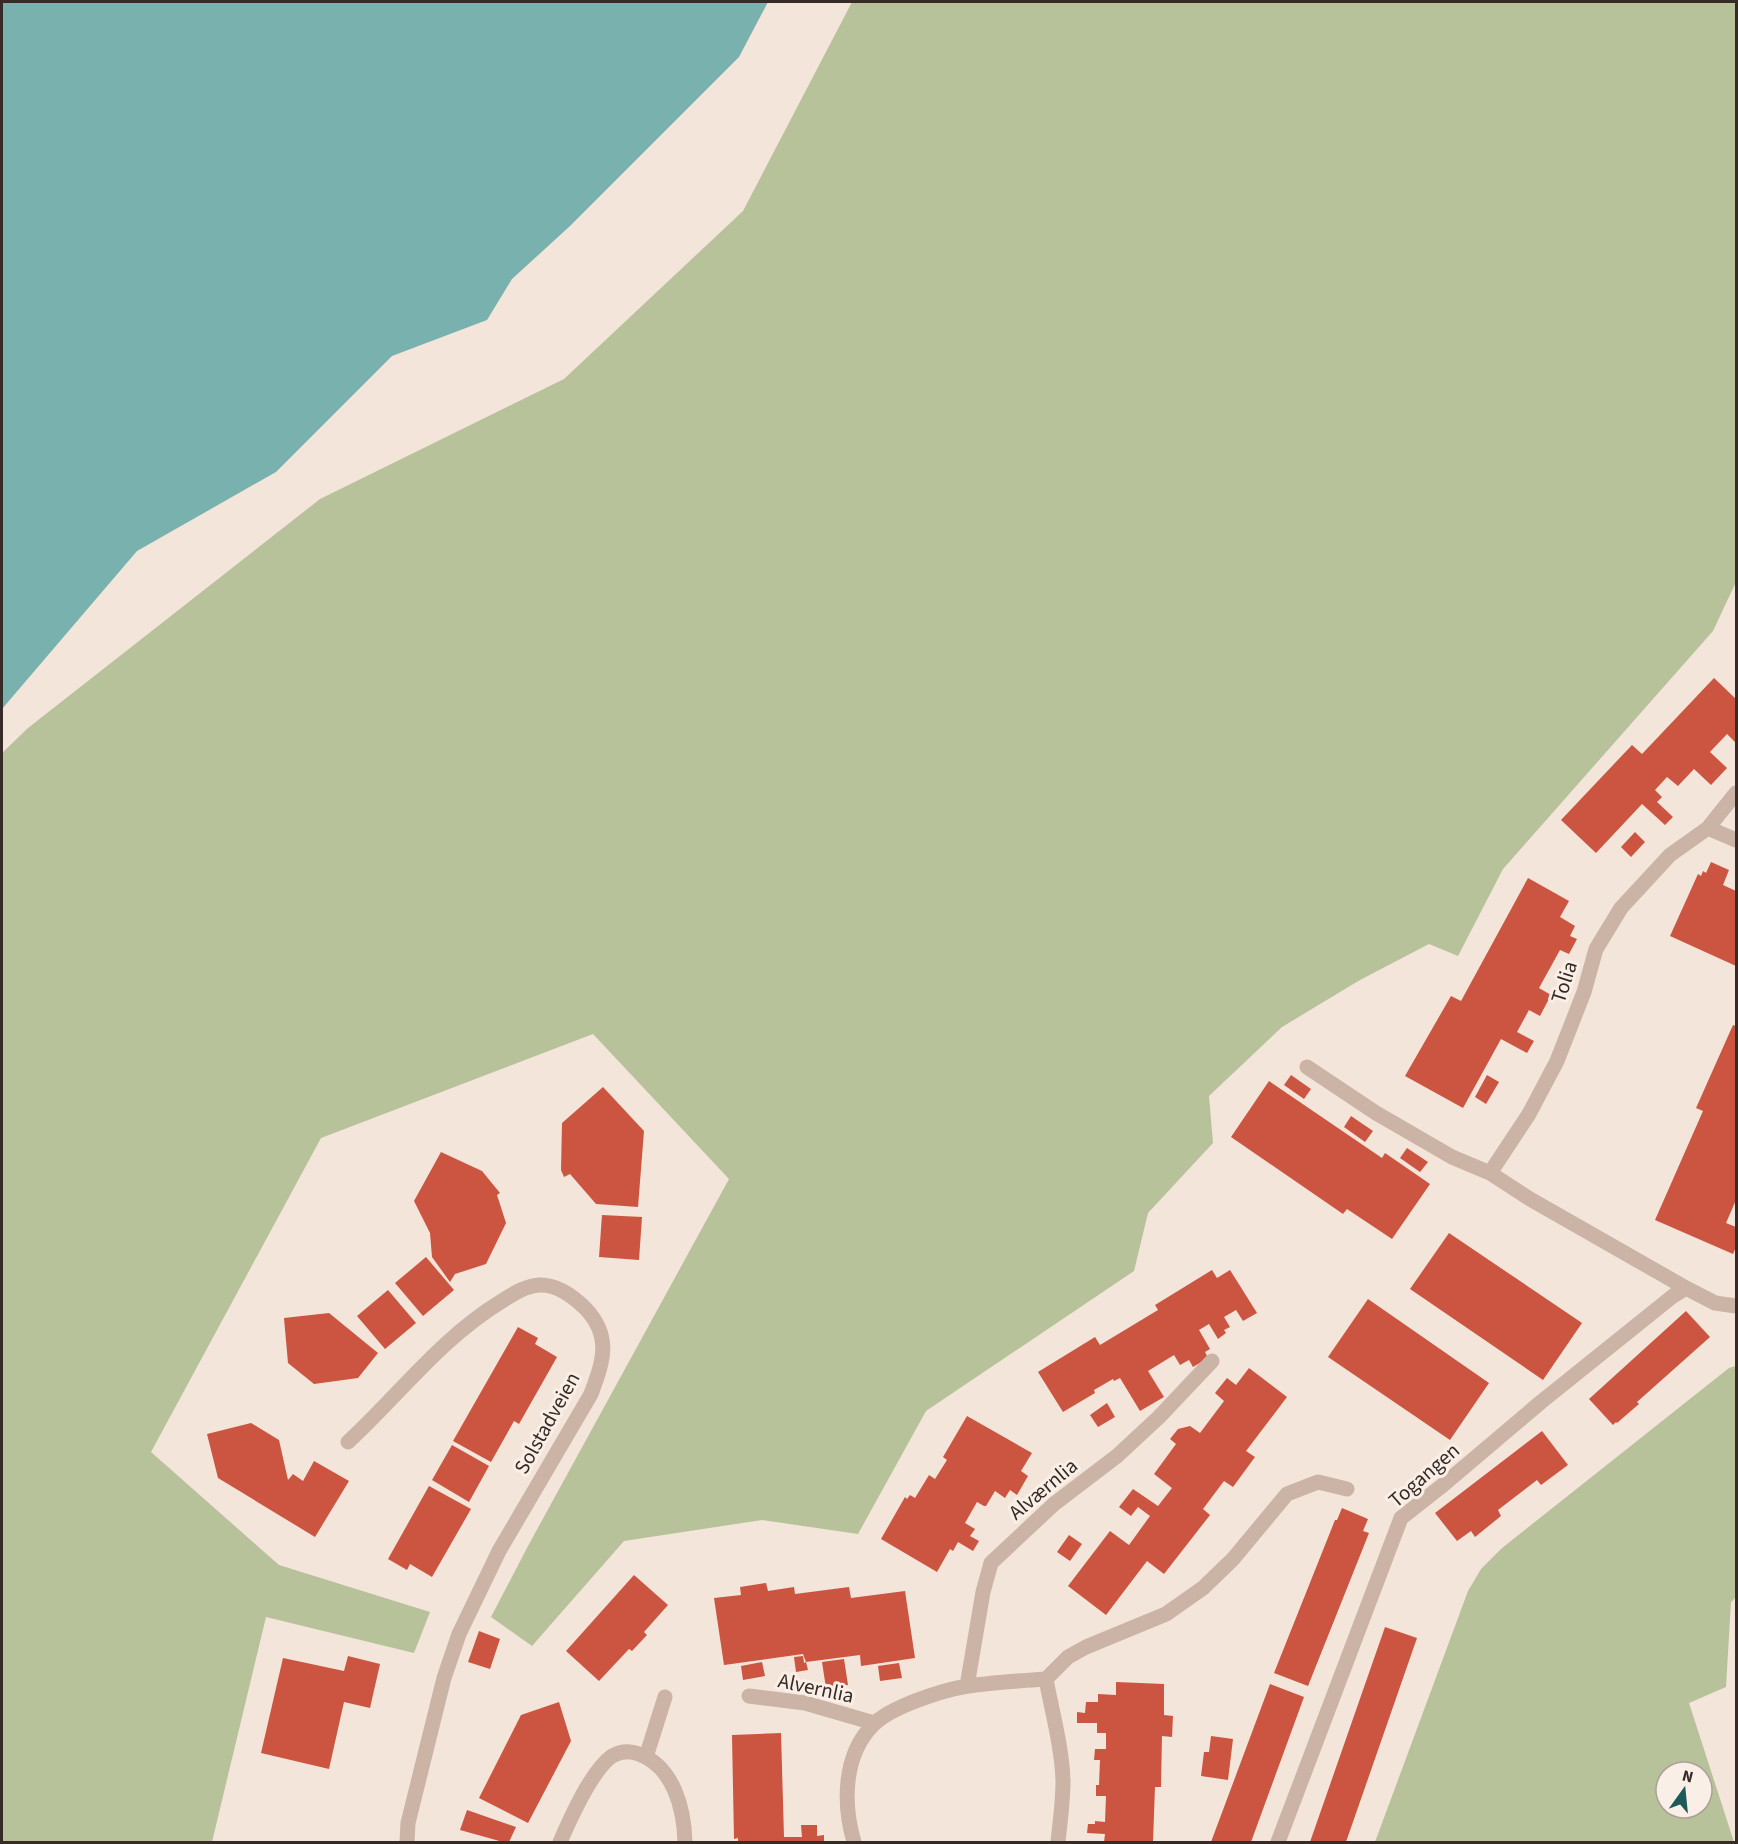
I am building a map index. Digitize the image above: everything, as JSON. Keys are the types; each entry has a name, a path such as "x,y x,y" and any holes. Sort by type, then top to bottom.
{"street":[{"name":"Tolia","path":"1490,1173 1529,1114 1557,1061 1584,992 1596,949 1621,908 1670,855 1708,828 1737,793"},
{"path":"1708,828 1737,840"},
{"path":"1307,1067 1376,1113 1452,1157 1490,1173 1686,1288 1715,1303 1737,1306"},
{"name":"Solstadveien","path":"348,1442 441,1347 488,1309 517,1292 541,1285 562,1290 577,1300 596,1323 604,1350 591,1394 499,1551 459,1634 444,1678 408,1822 407,1842"},
{"name":"Togangen","path":"1278,1842 1401,1518 1655,1310 1686,1288"},
{"name":"Alværnlia","path":"967,1686 983,1592 991,1563 1054,1504 1126,1448 1212,1361"},
{"path":"854,1842 848,1815 850,1771 864,1736 874,1724 896,1710 967,1686 1046,1679 1068,1657 1086,1647 1166,1614 1203,1588 1233,1559 1287,1494 1318,1482 1347,1489"},
{"path":"1046,1679 1063,1778 1063,1806 1058,1842"},
{"name":"Alvernlia","path":"749,1696 806,1703 874,1724"},
{"path":"646,1757 665,1697"},
{"path":"560,1842 579,1802 602,1766 619,1753 629,1751 659,1765 670,1781 678,1800 685,1842"}],"green space":[{"path":"852,2 1736,2 1736,582 1713,631 1503,869 1458,956 1429,944 1360,980 1282,1027 1209,1096 1213,1143 1148,1213 1134,1271 926,1411 858,1534 762,1520 624,1541 532,1646 491,1617 729,1179 593,1034 321,1138 151,1452 279,1565 430,1612 414,1653 266,1617 212,1842 2,1842 2,753 28,728 320,499 564,379 743,211"},
{"path":"1736,1366 1736,1597 1731,1602 1726,1687 1689,1703 1707,1760 1654,1760 1654,1820 1714,1820 1714,1780 1734,1842 1375,1842 1468,1591 1481,1569 1502,1548 1729,1368"}],"water":[{"path":"2,2 768,2 739,57 570,226 512,279 487,320 392,356 276,472 137,551 2,709"}],"building":[{"path":"1714,678 1736,699 1736,740 1735,742 1727,734 1710,752 1727,768 1711,785 1694,769 1678,786 1667,777 1655,790 1662,797 1657,802 1673,817 1665,825 1642,804 1596,853 1561,820 1632,745 1642,754"},
{"path":"1635,832 1645,842 1631,857 1621,847"},
{"path":"1711,862 1729,870 1723,885 1736,891 1736,966 1670,936 1698,874 1701,876 1703,871 1706,873"},
{"path":"1528,878 1569,901 1560,917 1575,926 1570,936 1577,939 1569,954 1560,950 1539,988 1551,995 1540,1016 1529,1010 1517,1032 1534,1041 1527,1053 1501,1039 1463,1108 1405,1076 1451,996 1461,1001"},
{"path":"1733,1025 1736,1026 1736,1200 1726,1223 1736,1227 1736,1247 1733,1254 1655,1220 1703,1111 1696,1108"},
{"path":"1291,1075 1311,1089 1304,1099 1284,1085"},
{"path":"1487,1075 1499,1082 1486,1104 1475,1097"},
{"path":"1269,1081 1382,1158 1385,1153 1430,1184 1392,1239 1347,1209 1343,1214 1231,1137"},
{"path":"603,1087 644,1131 638,1207 596,1204 570,1174 564,1177 561,1170 562,1123"},
{"path":"1351,1116 1373,1131 1365,1142 1344,1127"},
{"path":"1407,1148 1428,1162 1420,1172 1400,1158"},
{"path":"441,1152 482,1171 500,1193 497,1195 506,1223 486,1264 455,1274 450,1282 432,1257 430,1233 414,1201"},
{"path":"602,1215 642,1217 639,1260 599,1257"},
{"path":"1449,1233 1582,1323 1543,1380 1410,1289"},
{"path":"426,1257 454,1290 423,1316 395,1283"},
{"path":"1212,1270 1217,1278 1230,1270 1257,1313 1243,1321 1236,1310 1224,1317 1230,1327 1224,1330 1226,1333 1218,1339 1209,1324 1199,1330 1210,1349 1205,1352 1208,1358 1193,1367 1189,1360 1180,1365 1174,1355 1148,1371 1164,1397 1140,1411 1120,1378 1114,1381 1113,1379 1094,1390 1095,1393 1063,1412 1038,1372 1095,1337 1100,1345 1158,1310 1155,1305"},
{"path":"388,1290 416,1323 385,1349 357,1316"},
{"path":"1368,1299 1489,1383 1450,1440 1328,1357"},
{"path":"1686,1311 1710,1337 1637,1402 1639,1404 1613,1425 1589,1399"},
{"path":"329,1313 378,1353 358,1378 314,1384 288,1363 284,1318"},
{"path":"518,1327 538,1338 535,1344 557,1357 519,1424 514,1421 491,1462 453,1441"},
{"path":"1249,1368 1287,1397 1246,1451 1255,1457 1233,1487 1224,1481 1203,1509 1210,1515 1164,1574 1147,1561 1106,1615 1068,1586 1110,1531 1129,1545 1150,1516 1138,1507 1131,1516 1119,1507 1133,1489 1158,1506 1172,1488 1154,1474 1176,1444 1170,1439 1178,1429 1190,1426 1200,1433 1224,1401 1215,1393 1227,1378 1236,1385"},
{"path":"1107,1403 1115,1417 1098,1427 1090,1415"},
{"path":"967,1416 1032,1453 1021,1471 1028,1476 1017,1495 1010,1490 1005,1498 995,1491 986,1506 977,1502 965,1523 975,1529 970,1536 979,1541 973,1551 958,1542 953,1551 950,1549 937,1572 881,1539 905,1497 907,1499 910,1495 915,1498 929,1475 935,1479 947,1460 943,1457"},
{"path":"251,1423 279,1440 288,1480 293,1474 303,1481 314,1461 349,1481 315,1537 218,1478 207,1434"},
{"path":"1542,1431 1568,1465 1541,1485 1537,1480 1498,1510 1501,1516 1475,1537 1471,1531 1457,1541 1435,1513"},
{"path":"452,1445 489,1466 469,1502 432,1480"},
{"path":"429,1486 471,1509 432,1577 410,1564 407,1570 388,1559"},
{"path":"1342,1508 1368,1519 1363,1531 1369,1533 1308,1686 1274,1673 1335,1520"},
{"path":"1069,1535 1082,1544 1070,1561 1057,1552"},
{"path":"634,1575 668,1605 644,1632 647,1635 632,1651 629,1649 599,1681 566,1651"},
{"path":"766,1583 768,1591 794,1587 795,1594 849,1587 851,1598 905,1591 915,1658 861,1666 860,1655 806,1662 803,1654 724,1665 714,1598 741,1595 740,1587"},
{"path":"1385,1627 1417,1638 1346,1842 1310,1842"},
{"path":"479,1631 500,1639 490,1669 468,1662"},
{"path":"348,1656 380,1664 370,1708 344,1702 329,1769 261,1753 283,1658 344,1671"},
{"path":"803,1656 804,1663 806,1662 808,1670 796,1672 794,1657"},
{"path":"844,1659 848,1685 826,1688 822,1662"},
{"path":"762,1662 765,1676 743,1680 741,1666"},
{"path":"899,1663 902,1678 880,1681 878,1666"},
{"path":"1116,1682 1164,1684 1164,1715 1173,1716 1172,1737 1162,1736 1161,1787 1155,1787 1153,1842 1104,1842 1105,1834 1087,1833 1088,1824 1095,1824 1095,1821 1105,1822 1106,1796 1096,1796 1100,1760 1094,1760 1095,1749 1106,1749 1106,1733 1097,1733 1097,1723 1077,1723 1077,1712 1085,1713 1086,1702 1098,1702 1098,1694 1116,1695"},
{"path":"1270,1684 1304,1697 1251,1842 1211,1842"},
{"path":"559,1702 571,1741 528,1823 479,1798 521,1715"},
{"path":"781,1733 784,1837 802,1837 801,1825 817,1825 817,1836 824,1835 824,1842 738,1842 738,1838 734,1839 732,1735"},
{"path":"1211,1736 1233,1739 1228,1780 1201,1776 1204,1752 1209,1752"},
{"path":"467,1810 516,1827 509,1842 460,1830"}]}
